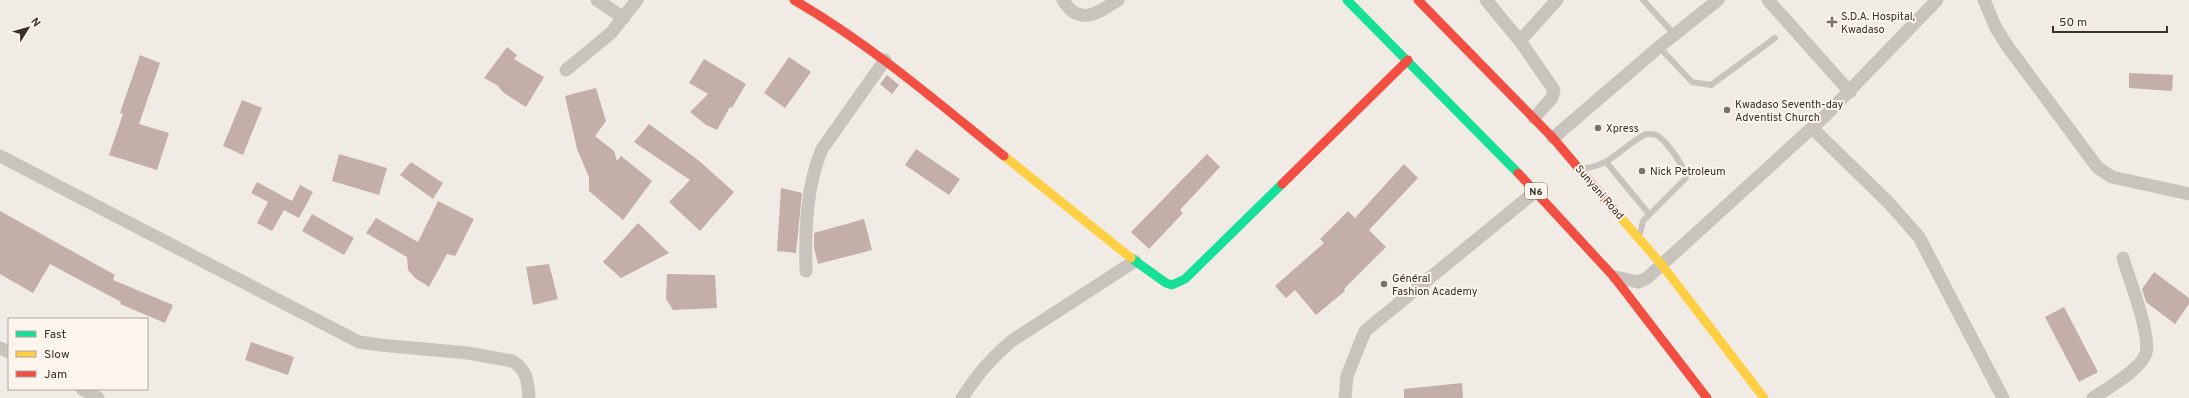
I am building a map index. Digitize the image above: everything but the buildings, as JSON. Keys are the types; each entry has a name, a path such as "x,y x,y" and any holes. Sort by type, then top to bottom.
{"main road":[{"path":"794,0 820,15 885,60 1135,261 1166,283 1172,285 1185,280 1408,60"},
{"name":"N6","path":"1347,0 1536,191 1614,277 1707,398"},
{"name":"Sunyani Road","path":"1418,0 1553,138 1662,265 1764,398"}],"street":[{"path":"597,0 624,18"},
{"path":"566,70 611,33 637,0"},
{"path":"1063,0 1067,7 1079,15 1089,16 1118,0"},
{"path":"1486,0 1520,41 1554,90 1552,98 1534,118"},
{"path":"1520,41 1557,0"},
{"path":"1553,138 1674,34 1718,0"},
{"path":"1614,277 1638,282 1647,278 1850,92 1937,0"},
{"path":"1984,0 1996,28 2008,47 2098,168 2112,177 2189,194"},
{"path":"1770,1 1850,92"},
{"path":"806,271 806,218 818,160 822,148 885,60"},
{"path":"1812,128 1888,202 1919,237 2003,398"},
{"path":"0,156 359,342 468,353 512,361 518,364 528,380 529,398"},
{"path":"1345,398 1347,376 1365,331 1536,191"},
{"path":"2093,398 2125,376 2141,362 2146,353 2146,334 2123,258"},
{"path":"962,398 981,369 1013,340 1135,261"},
{"path":"84,390 98,398"}],"lane":[{"path":"1644,0 1674,34"},
{"path":"1659,47 1692,82 1711,85 1775,38"},
{"path":"1579,168 1590,168 1606,162 1646,134 1653,134 1660,137 1683,167 1686,178 1649,214 1640,229 1640,239"},
{"path":"1606,162 1649,214"}],"traffic: fast":[{"path":"1347,0 1518,173"},
{"path":"1131,258 1166,283 1172,285 1185,279 1282,184"}],"traffic: slow":[{"path":"1004,156 1131,258"},
{"path":"1614,210 1662,265 1764,398"}],"traffic: jam":[{"path":"794,0 822,17 876,54 1004,156"},
{"path":"1418,0 1553,138 1614,210"},
{"path":"1282,184 1408,60"},
{"path":"1518,173 1614,277 1707,398"}],"place":[{"name":"S.D.A. Hospital, Kwadaso","path":"1832,22"},
{"name":"Kwadaso Seventh-day Adventist Church","path":"1727,110"},
{"name":"Xpress","path":"1598,128"},
{"name":"Nick Petroleum","path":"1642,171"},
{"name":"Général Fashion Academy","path":"1384,284"}]}
